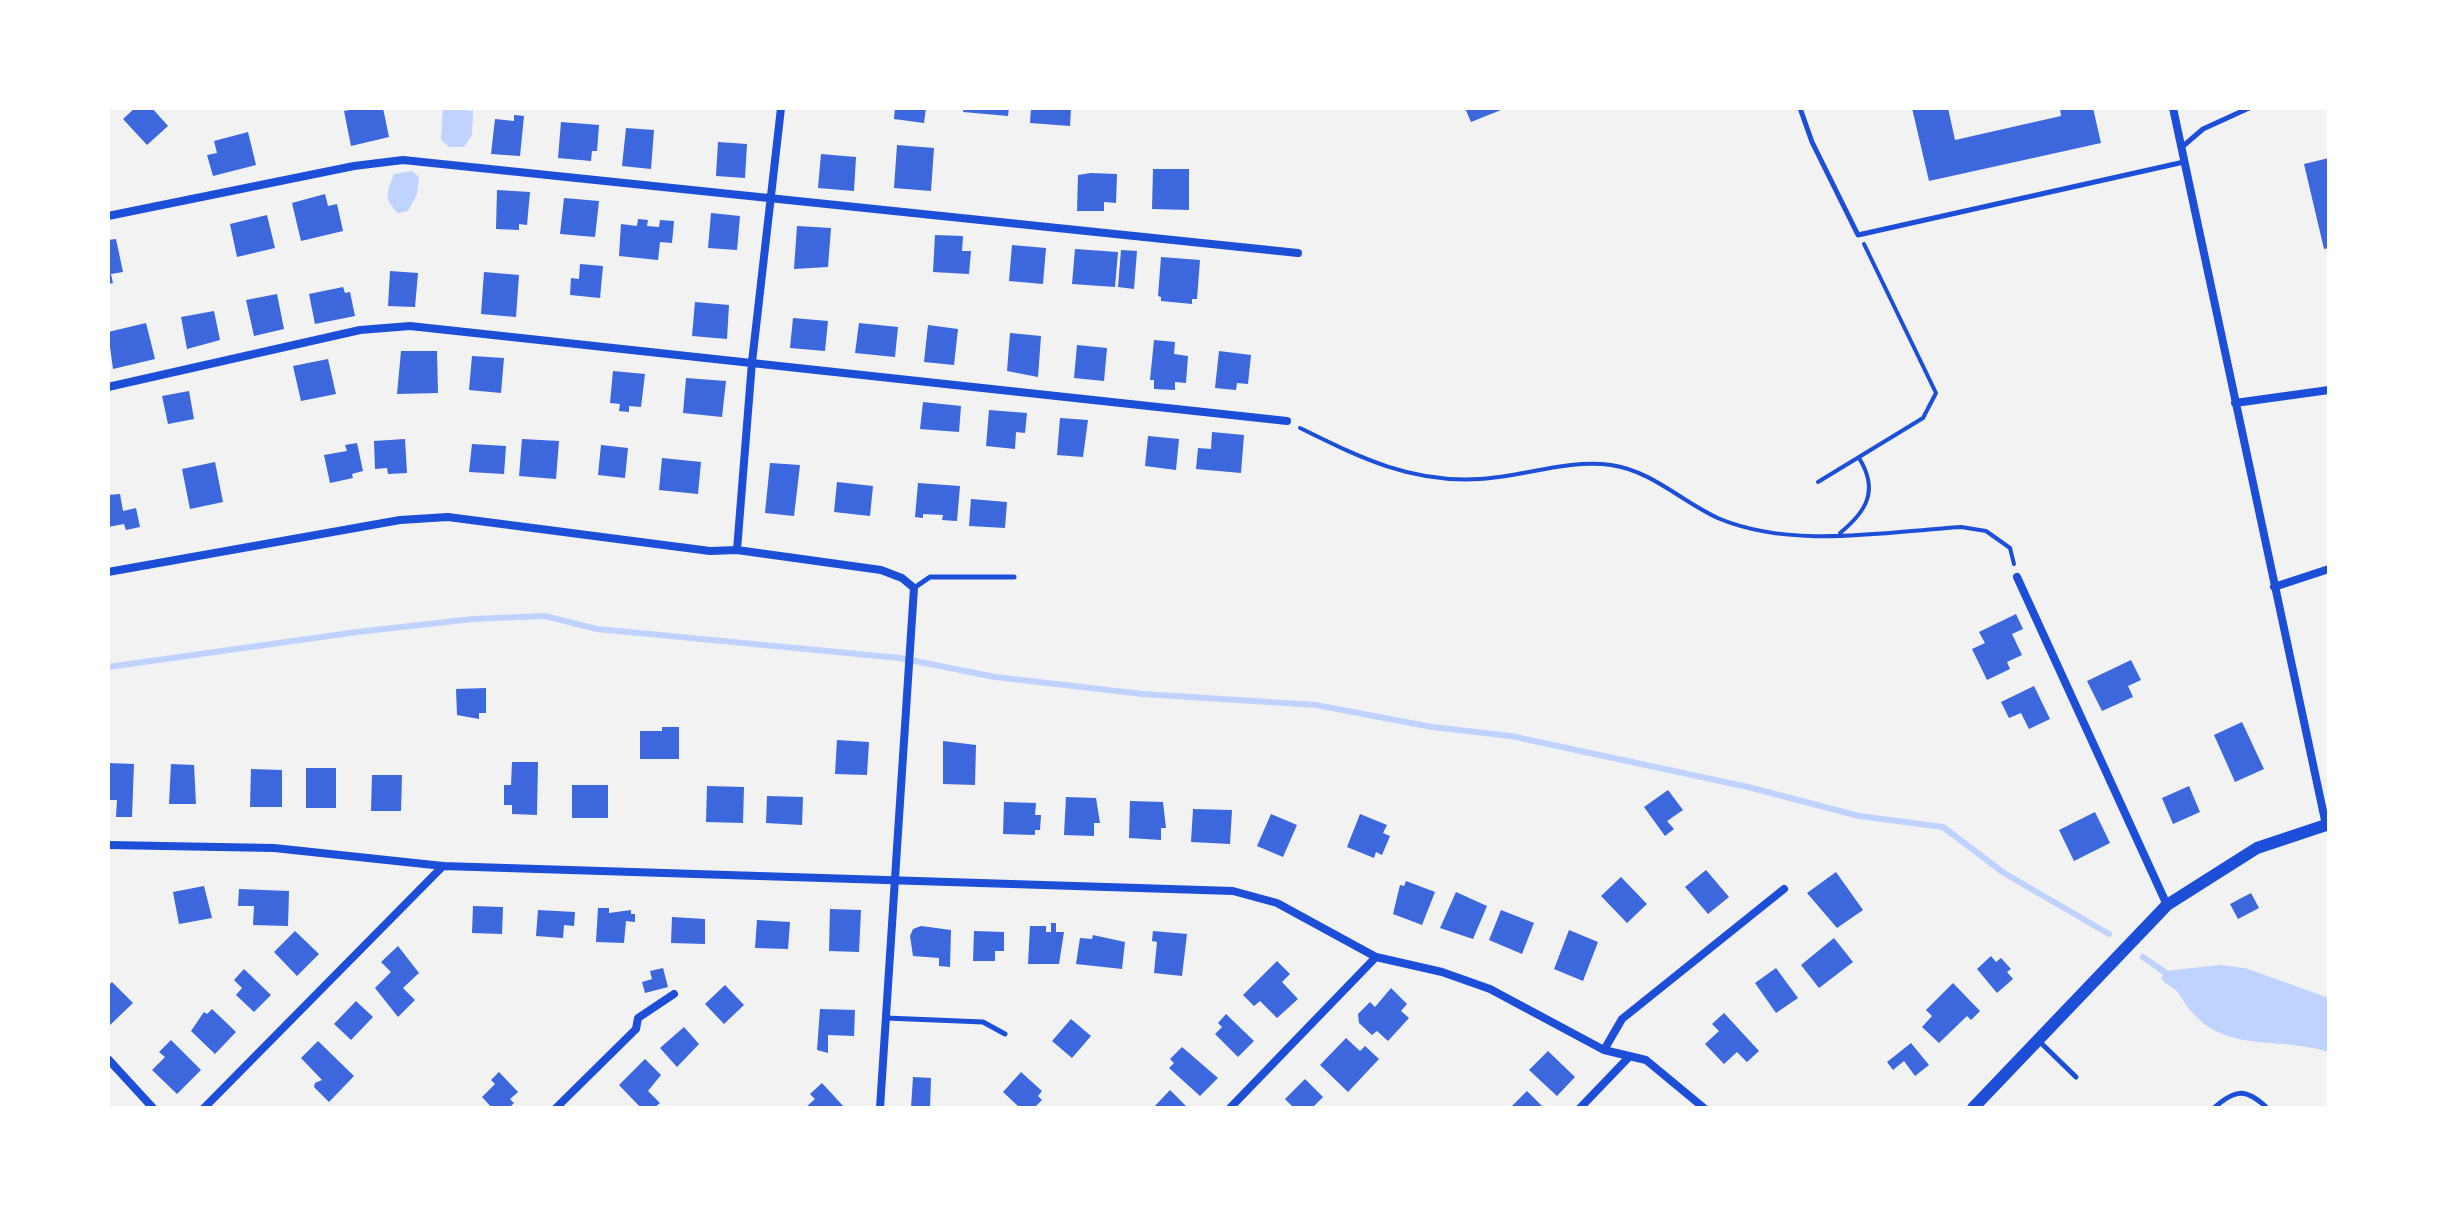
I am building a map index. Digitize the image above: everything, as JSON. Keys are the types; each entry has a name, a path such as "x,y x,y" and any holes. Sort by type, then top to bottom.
{"street":[{"path":"737,550 752,362 781,108"},
{"path":"1973,1108 2167,905 2257,848 2328,827 2173,108"},
{"path":"108,216 354,166 403,160 1298,253"},
{"path":"108,387 360,330 410,326 1287,421"},
{"path":"2235,403 2329,390"},
{"path":"108,572 400,520 448,517 710,551 737,550 881,570 902,578 914,588 880,1108"},
{"path":"2274,587 2329,569"},
{"path":"2017,577 2167,905"},
{"path":"108,845 274,848 443,866 1233,891 1277,903 1376,957 1442,972 1490,989 1604,1050 1646,1060 1704,1108"},
{"path":"204,1108 443,866"},
{"path":"1604,1050 1622,1019 1784,889"},
{"path":"1230,1108 1376,957"},
{"path":"556,1108 636,1029 638,1018 674,994"},
{"path":"1580,1108 1629,1057"},
{"path":"108,1059 153,1108"}],"lane":[{"path":"1800,108 1812,142 1860,235 2184,162"},
{"path":"2181,147 2203,129 2249,108"},
{"path":"914,588 930,577 1014,577"},
{"path":"886,1018 983,1022 1005,1034"},
{"path":"2039,1041 2076,1077"},
{"path":"2214,1108 2231,1092 2239,1091 2249,1093 2267,1108"}],"path":[{"path":"1818,482 1923,418 1936,393 1860,235"},
{"path":"1287,421 1405,475 1479,479 1590,463 1616,466 1651,479 1720,519 1782,535 1961,527 1986,531 2010,548 2017,577"},
{"path":"1839,534 1855,521 1869,502 1870,481 1859,458"}],"water":[{"path":"443,108 473,111 472,135 464,147 449,147 441,140"},
{"path":"412,171 419,177 417,194 408,211 398,213 388,199 394,174"},
{"path":"2220,965 2245,968 2329,998 2329,1052 2227,1036 2210,1028 2194,1014 2161,978 2166,971"}],"building":[{"path":"135,108 152,108 168,126 147,145 123,119"},
{"path":"383,108 389,137 351,146 344,111"},
{"path":"895,108 926,108 924,123 894,119"},
{"path":"964,108 1009,108 1008,116 963,112"},
{"path":"1031,108 1071,108 1070,126 1030,123"},
{"path":"1465,108 1506,108 1471,122"},
{"path":"1912,108 1948,108 1955,140 2061,116 2060,108 2093,108 2101,143 1929,181"},
{"path":"514,115 524,116 520,156 491,154 495,119 514,121"},
{"path":"561,122 599,125 597,151 592,151 591,161 558,158"},
{"path":"626,128 654,130 651,169 622,166"},
{"path":"248,132 256,165 213,176 207,155 217,153 214,141"},
{"path":"718,142 747,144 745,178 716,176"},
{"path":"897,145 934,148 931,191 894,188"},
{"path":"821,154 856,157 854,191 818,188"},
{"path":"2329,158 2329,248 2324,249 2304,164"},
{"path":"1153,169 1189,169 1189,210 1152,209"},
{"path":"1117,174 1116,203 1104,202 1104,211 1077,211 1078,175"},
{"path":"497,190 530,192 527,225 519,224 519,230 496,229"},
{"path":"325,194 328,206 337,204 343,231 301,241 292,203"},
{"path":"564,198 599,201 595,237 560,234"},
{"path":"711,213 740,216 737,250 708,248"},
{"path":"267,215 275,248 237,257 230,224"},
{"path":"638,219 648,220 647,226 659,227 660,220 674,221 672,243 660,242 658,260 619,256 621,224 637,226"},
{"path":"797,226 831,228 828,267 794,269"},
{"path":"935,235 963,236 962,251 971,251 969,274 933,272"},
{"path":"116,239 123,272 111,274 113,283 108,284 108,240"},
{"path":"1012,245 1046,248 1043,284 1009,281"},
{"path":"1075,249 1118,252 1115,287 1072,284"},
{"path":"1121,250 1137,251 1134,289 1118,287"},
{"path":"1161,257 1200,260 1197,299 1192,299 1192,304 1161,301 1158,296"},
{"path":"580,264 603,266 600,298 570,295 571,278 579,279"},
{"path":"390,271 418,273 415,307 388,306"},
{"path":"484,272 519,275 516,317 481,314"},
{"path":"343,287 345,293 350,292 355,316 315,324 309,294"},
{"path":"277,294 284,329 254,336 246,300"},
{"path":"695,302 729,305 727,339 692,336"},
{"path":"214,311 220,340 187,349 181,317"},
{"path":"793,318 828,321 825,351 790,348"},
{"path":"146,323 155,359 113,369 108,332"},
{"path":"859,323 898,327 895,357 855,353"},
{"path":"928,325 958,329 954,365 924,362"},
{"path":"1010,333 1041,336 1038,377 1007,371"},
{"path":"1154,340 1175,342 1174,354 1188,356 1186,383 1175,382 1175,390 1154,389 1154,380 1150,380"},
{"path":"1077,345 1107,348 1104,381 1074,378"},
{"path":"401,351 437,351 438,393 397,394"},
{"path":"1219,351 1251,355 1248,384 1237,383 1236,390 1215,388"},
{"path":"472,356 504,358 501,393 469,390"},
{"path":"328,359 336,394 301,401 293,366"},
{"path":"613,371 645,374 641,407 629,406 629,412 619,411 620,404 610,403"},
{"path":"686,378 726,381 722,417 683,413"},
{"path":"189,391 194,419 168,424 162,396"},
{"path":"923,402 961,406 959,432 920,429"},
{"path":"989,410 1027,413 1025,433 1016,432 1015,449 986,446"},
{"path":"1060,418 1088,420 1083,457 1057,455"},
{"path":"1212,432 1244,435 1241,473 1196,469 1198,448 1211,449"},
{"path":"1148,436 1179,439 1176,470 1145,466"},
{"path":"405,439 407,473 388,474 387,468 375,469 374,441"},
{"path":"522,439 559,441 556,479 519,476"},
{"path":"357,443 363,471 352,474 353,478 330,483 324,455 347,451 345,445"},
{"path":"472,444 506,446 504,474 469,472"},
{"path":"601,445 628,448 625,478 598,475"},
{"path":"662,458 701,462 698,494 659,490"},
{"path":"215,462 223,502 190,509 182,469"},
{"path":"770,463 800,465 794,516 765,513"},
{"path":"837,482 873,486 870,516 834,512"},
{"path":"918,483 960,486 957,521 942,520 943,515 923,514 923,518 915,517"},
{"path":"120,494 123,511 136,508 140,527 126,530 124,524 108,527 108,495"},
{"path":"971,499 1007,502 1005,528 969,526"},
{"path":"2016,614 2023,629 2012,634 2022,655 2007,662 2010,669 1987,680 1972,649 1985,643 1979,632"},
{"path":"2131,660 2141,680 2128,686 2133,697 2102,711 2087,681"},
{"path":"2034,686 2050,719 2029,729 2021,713 2009,718 2001,702"},
{"path":"486,688 486,713 479,713 479,719 457,715 456,689"},
{"path":"2242,722 2264,769 2235,782 2214,735"},
{"path":"662,727 679,727 679,759 640,759 640,731 662,731"},
{"path":"837,740 869,742 867,775 835,774"},
{"path":"943,741 976,745 975,785 943,784"},
{"path":"512,762 538,762 537,815 512,814 512,805 504,805 504,785 511,785"},
{"path":"108,763 134,764 132,817 116,817 117,800 108,800"},
{"path":"171,764 194,765 196,804 169,804"},
{"path":"306,768 336,768 336,808 306,808"},
{"path":"251,769 282,770 282,807 250,807"},
{"path":"372,775 402,775 401,811 371,811"},
{"path":"572,785 608,785 608,818 572,818"},
{"path":"707,786 744,787 743,823 706,822"},
{"path":"2189,786 2200,812 2173,824 2162,798"},
{"path":"1668,790 1683,810 1667,821 1674,829 1665,836 1644,807"},
{"path":"767,796 803,797 802,825 766,823"},
{"path":"1066,797 1096,798 1100,823 1094,823 1094,836 1064,835"},
{"path":"1130,801 1163,802 1166,828 1161,828 1161,840 1129,838"},
{"path":"1004,802 1036,803 1035,815 1041,815 1040,830 1035,830 1035,835 1003,834"},
{"path":"1193,809 1232,810 1230,844 1191,842"},
{"path":"2095,812 2110,843 2074,861 2059,830"},
{"path":"1271,814 1297,825 1283,857 1257,846"},
{"path":"1360,814 1387,825 1383,833 1390,836 1382,855 1376,852 1374,858 1347,847"},
{"path":"1706,870 1729,897 1708,914 1685,887"},
{"path":"1836,872 1863,910 1837,928 1807,893"},
{"path":"1621,877 1647,904 1627,923 1601,896"},
{"path":"1406,881 1435,892 1422,925 1393,914 1400,885 1404,886"},
{"path":"204,886 212,918 179,924 173,892"},
{"path":"239,889 289,891 288,926 253,925 254,906 238,906"},
{"path":"1456,892 1487,906 1473,939 1440,928"},
{"path":"2251,893 2259,908 2238,919 2230,904"},
{"path":"473,906 503,907 502,934 472,933"},
{"path":"598,908 609,908 609,913 631,910 631,914 635,914 635,922 626,921 624,943 596,942"},
{"path":"830,909 861,910 859,952 829,951"},
{"path":"538,910 575,912 574,926 564,925 563,938 536,936"},
{"path":"1501,910 1534,923 1522,954 1489,940"},
{"path":"672,917 705,919 705,944 671,943"},
{"path":"757,920 790,922 788,949 755,948"},
{"path":"1051,923 1056,923 1056,932 1064,932 1059,964 1028,964 1030,926 1046,926 1046,932 1051,932"},
{"path":"921,926 951,930 950,967 939,966 939,958 913,956 910,936 913,929"},
{"path":"1569,930 1598,942 1583,981 1554,969"},
{"path":"295,931 319,954 297,976 274,952"},
{"path":"974,931 1004,932 1004,951 995,951 995,961 973,961"},
{"path":"1153,931 1187,934 1182,976 1154,973 1157,942 1152,941"},
{"path":"1093,935 1125,942 1122,969 1076,964 1080,938 1092,939"},
{"path":"1834,938 1853,962 1819,988 1801,965"},
{"path":"398,946 419,973 403,988 415,1000 398,1017 375,988 391,972 381,962"},
{"path":"1991,956 1996,962 2001,958 2011,969 2007,972 2013,979 1997,993 1977,969"},
{"path":"1277,961 1290,974 1282,982 1298,999 1277,1018 1260,1001 1254,1006 1243,995"},
{"path":"663,968 668,987 645,993 642,982 652,979 650,971"},
{"path":"1776,968 1798,998 1776,1013 1755,983"},
{"path":"244,969 271,995 254,1012 236,995 242,988 234,980"},
{"path":"112,982 133,1003 108,1027 108,986"},
{"path":"1953,983 1980,1011 1971,1020 1967,1016 1939,1043 1922,1027 1932,1016 1926,1010"},
{"path":"725,985 744,1005 724,1024 705,1004"},
{"path":"1391,988 1407,1004 1401,1011 1409,1018 1388,1041 1377,1031 1372,1035 1359,1023 1358,1014 1370,1002 1375,1007"},
{"path":"356,1001 373,1017 351,1040 334,1024"},
{"path":"212,1009 236,1032 215,1054 191,1031 204,1012 207,1014"},
{"path":"820,1009 855,1010 854,1036 828,1035 828,1053 817,1050"},
{"path":"1724,1013 1759,1051 1747,1062 1737,1052 1724,1064 1705,1044 1719,1031 1712,1024"},
{"path":"1226,1014 1254,1041 1238,1057 1215,1034 1222,1027 1218,1023"},
{"path":"1071,1019 1091,1036 1072,1058 1052,1041"},
{"path":"684,1027 699,1044 677,1067 660,1048"},
{"path":"1346,1038 1360,1051 1365,1046 1379,1059 1348,1092 1320,1065"},
{"path":"171,1040 201,1070 177,1094 152,1070 165,1057 159,1052"},
{"path":"318,1041 354,1076 329,1102 314,1087 322,1080 301,1058"},
{"path":"1911,1043 1929,1065 1915,1076 1904,1061 1893,1070 1887,1062"},
{"path":"1182,1047 1218,1078 1200,1096 1169,1068 1174,1063 1170,1059"},
{"path":"1548,1051 1575,1077 1557,1096 1529,1070"},
{"path":"645,1059 661,1075 648,1091 660,1103 654,1108 641,1108 619,1085"},
{"path":"499,1072 518,1092 510,1099 514,1103 509,1108 492,1108 482,1097 495,1084 491,1080"},
{"path":"1021,1072 1042,1091 1038,1096 1042,1100 1034,1108 1020,1108 1003,1092"},
{"path":"913,1077 931,1078 930,1108 911,1108"},
{"path":"1305,1079 1323,1097 1312,1108 1294,1108 1285,1099"},
{"path":"822,1083 845,1108 805,1108 815,1099 810,1094"},
{"path":"1170,1090 1188,1108 1153,1108"},
{"path":"1527,1091 1544,1108 1510,1108"}],"waterway":[{"path":"108,667 357,632 473,619 545,616 597,629 900,658 995,677 1143,694 1316,705 1432,727 1511,736 1748,787 1859,816 1943,827 2004,873 2109,934"},
{"path":"2143,957 2170,976"}]}
